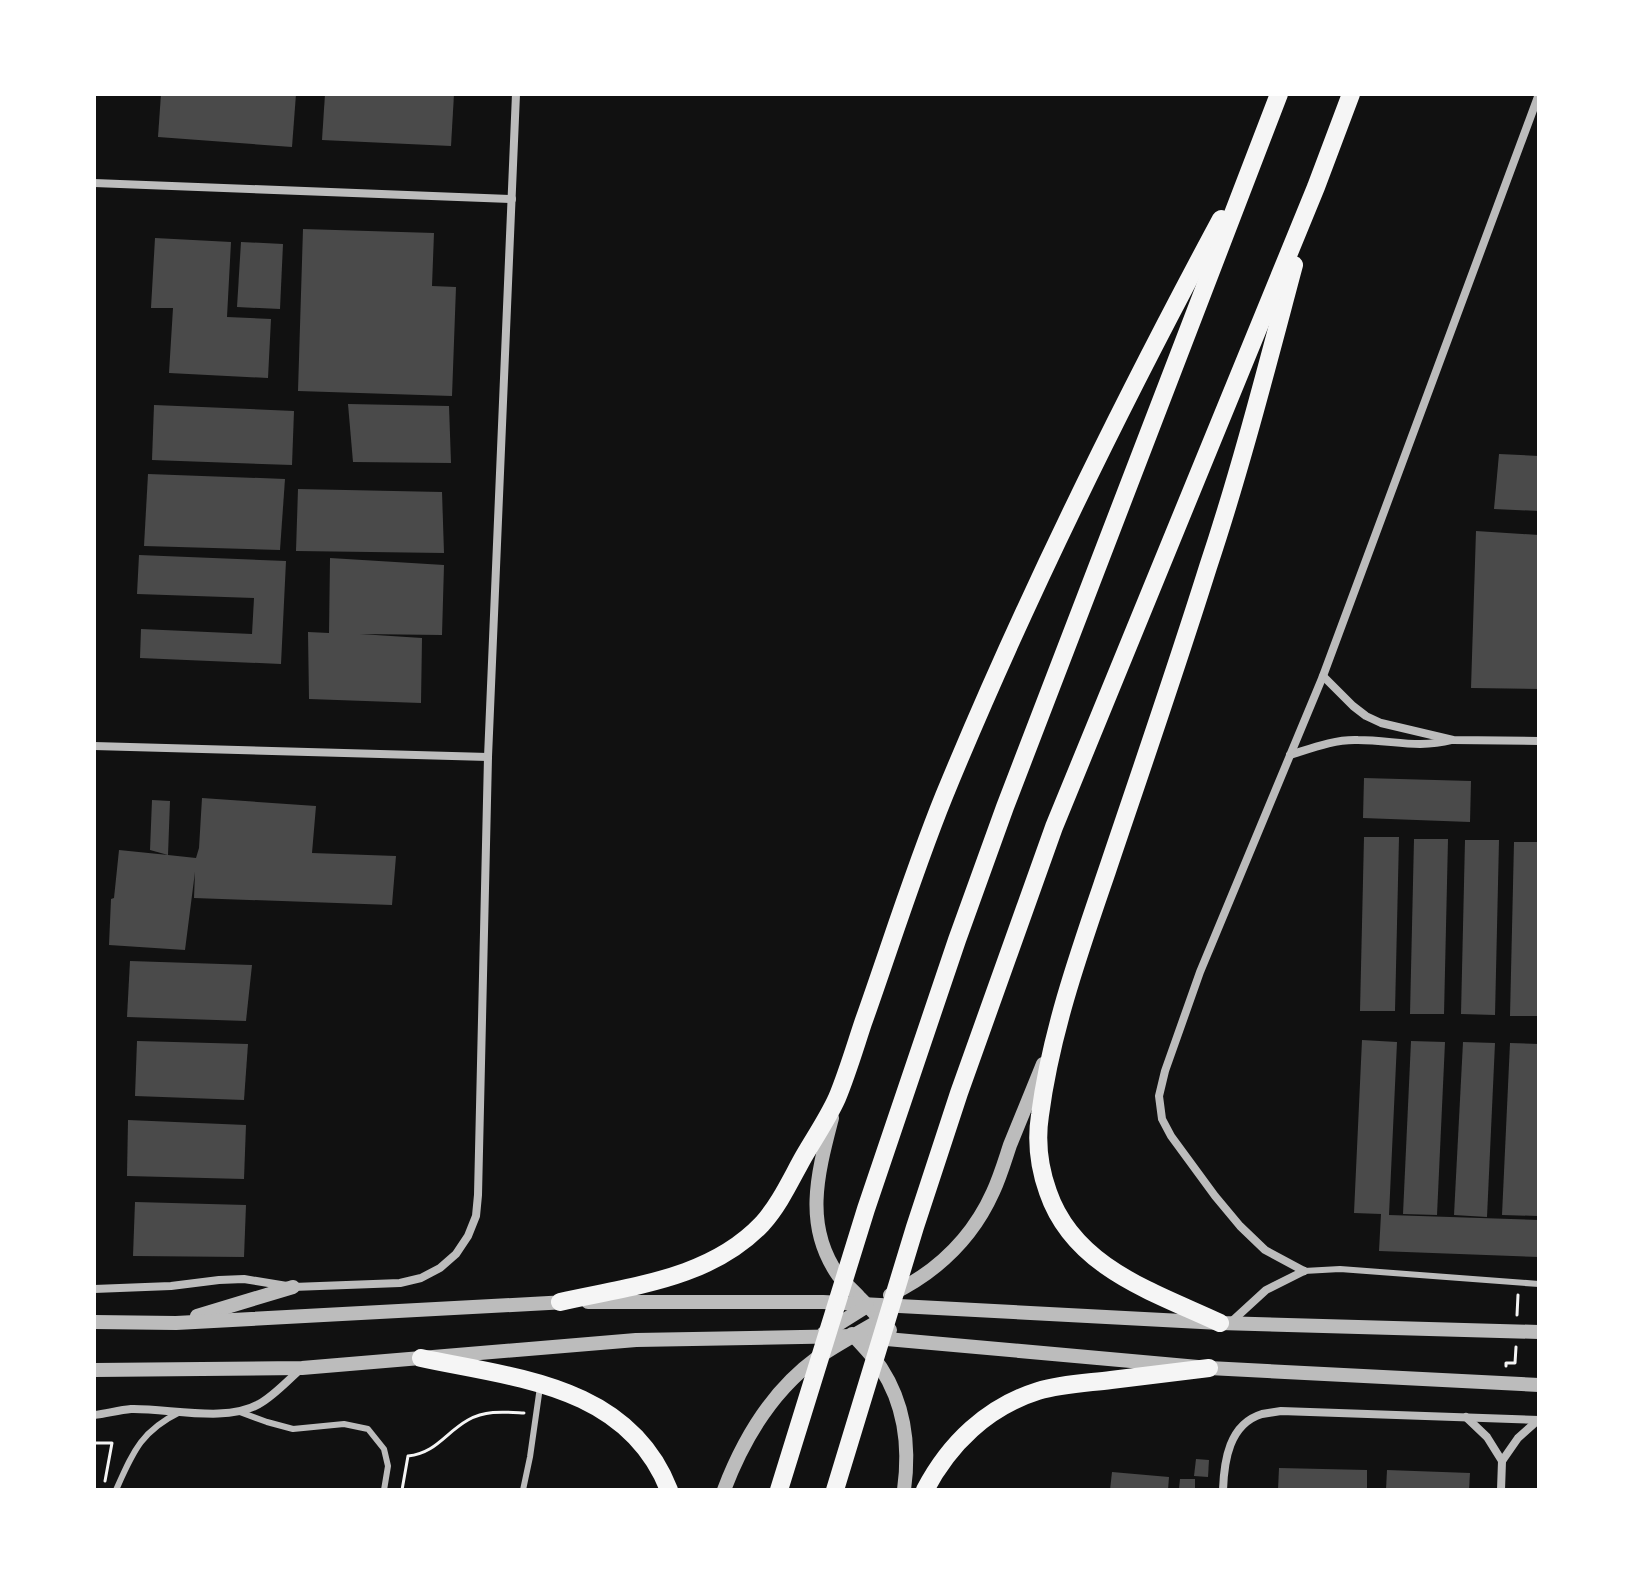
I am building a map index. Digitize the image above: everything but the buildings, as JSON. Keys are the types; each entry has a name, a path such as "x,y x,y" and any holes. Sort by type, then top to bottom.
{"highway":[{"path":"779,1490 876,1179 1005,807 1279,94"},
{"path":"835,1490 939,1152 1005,959 1054,827 1316,187 1351,94"},
{"path":"560,1302 666,1278 719,1258 743,1242 763,1223 780,1200 837,1098 942,802 993,681 1138,375 1255,157"},
{"path":"1225,1323 1117,1274 1099,1262 1069,1232 1043,1176 1038,1135 1058,1026 1229,501 1316,187"},
{"path":"421,1358 541,1383 592,1403 635,1438 653,1459 669,1490"},
{"path":"925,1490 940,1464 967,1432 1001,1407 1020,1398 1059,1386 1209,1368"}],"street":[{"path":"176,1323 293,1287 400,1283 421,1278 440,1268 456,1254 476,1216 488,757 516,94"},
{"path":"1304,1271 1273,1255 1248,1236 1186,1158 1162,1119 1159,1096 1200,972 1323,676 1539,94"},
{"path":"94,183 512,199"},
{"path":"1323,676 1353,706 1381,723 1453,740 1539,741"},
{"path":"1290,755 1357,740 1434,745 1453,740"},
{"path":"94,746 488,757"},
{"path":"817,1337 930,1272 967,1236 993,1192 1058,1026"},
{"path":"837,1098 816,1187 819,1234 839,1277 900,1341"},
{"path":"1225,1323 1266,1290 1304,1271"},
{"path":"94,1289 244,1279 293,1287"},
{"path":"94,1322 176,1323 560,1302 823,1302 1225,1323 1539,1332"},
{"path":"823,1302 881,1368 903,1420 908,1457 904,1490"},
{"path":"724,1490 750,1434 794,1378 816,1359 905,1306"},
{"path":"94,1370 302,1368 636,1340 853,1336 1209,1368 1539,1385"},
{"path":"94,1415 126,1409 216,1414 237,1411 259,1404 302,1368"},
{"path":"1223,1490 1229,1444 1242,1426 1259,1415 1281,1411 1539,1420"},
{"path":"1466,1417 1487,1437 1502,1461"},
{"path":"1501,1490 1502,1461 1518,1438 1539,1420"}],"lane":[{"path":"1304,1271 1340,1269 1539,1284"},
{"path":"523,1490 541,1383"},
{"path":"116,1490 144,1437 161,1421 183,1411"},
{"path":"237,1411 293,1429 344,1424 368,1429 384,1449 388,1466 384,1490"}],"path":[{"path":"1505,1384 1506,1363 1515,1363 1519,1283"},
{"path":"402,1490 408,1456 421,1455 433,1448 468,1420 492,1411 536,1413"},
{"path":"94,1443 112,1443 104,1490"}]}
